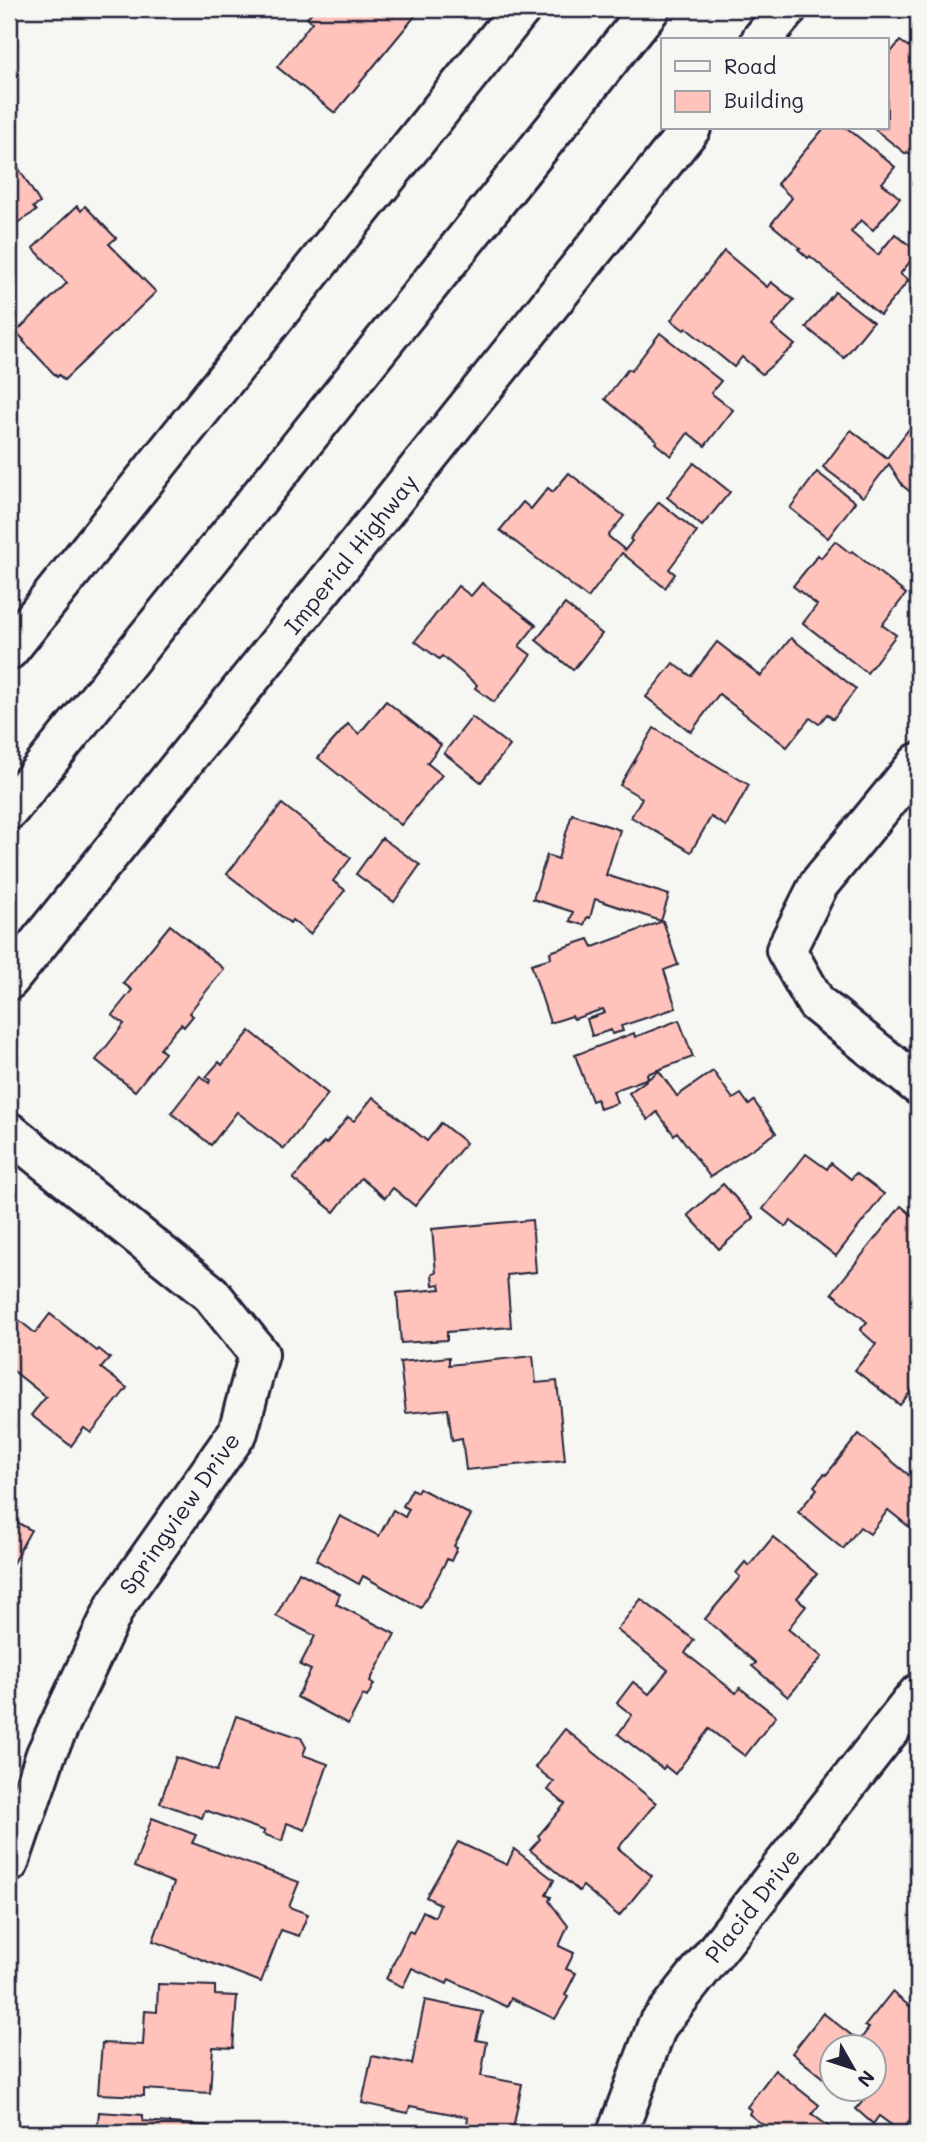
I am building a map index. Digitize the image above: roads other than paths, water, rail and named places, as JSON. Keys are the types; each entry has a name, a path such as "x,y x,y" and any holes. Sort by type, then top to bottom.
{"street":[{"path":"9,650 521,9"},
{"path":"9,810 650,9"},
{"path":"763,38 787,9"},
{"name":"Imperial Highway","path":"9,980 689,130"},
{"path":"918,762 819,884 786,950 816,1003 918,1085"},
{"name":"Springview Drive","path":"9,1132 211,1294 259,1353 238,1432 116,1605 46,1754 9,1863"},
{"name":"Placid Drive","path":"617,2133 657,2026 918,1694"}]}
